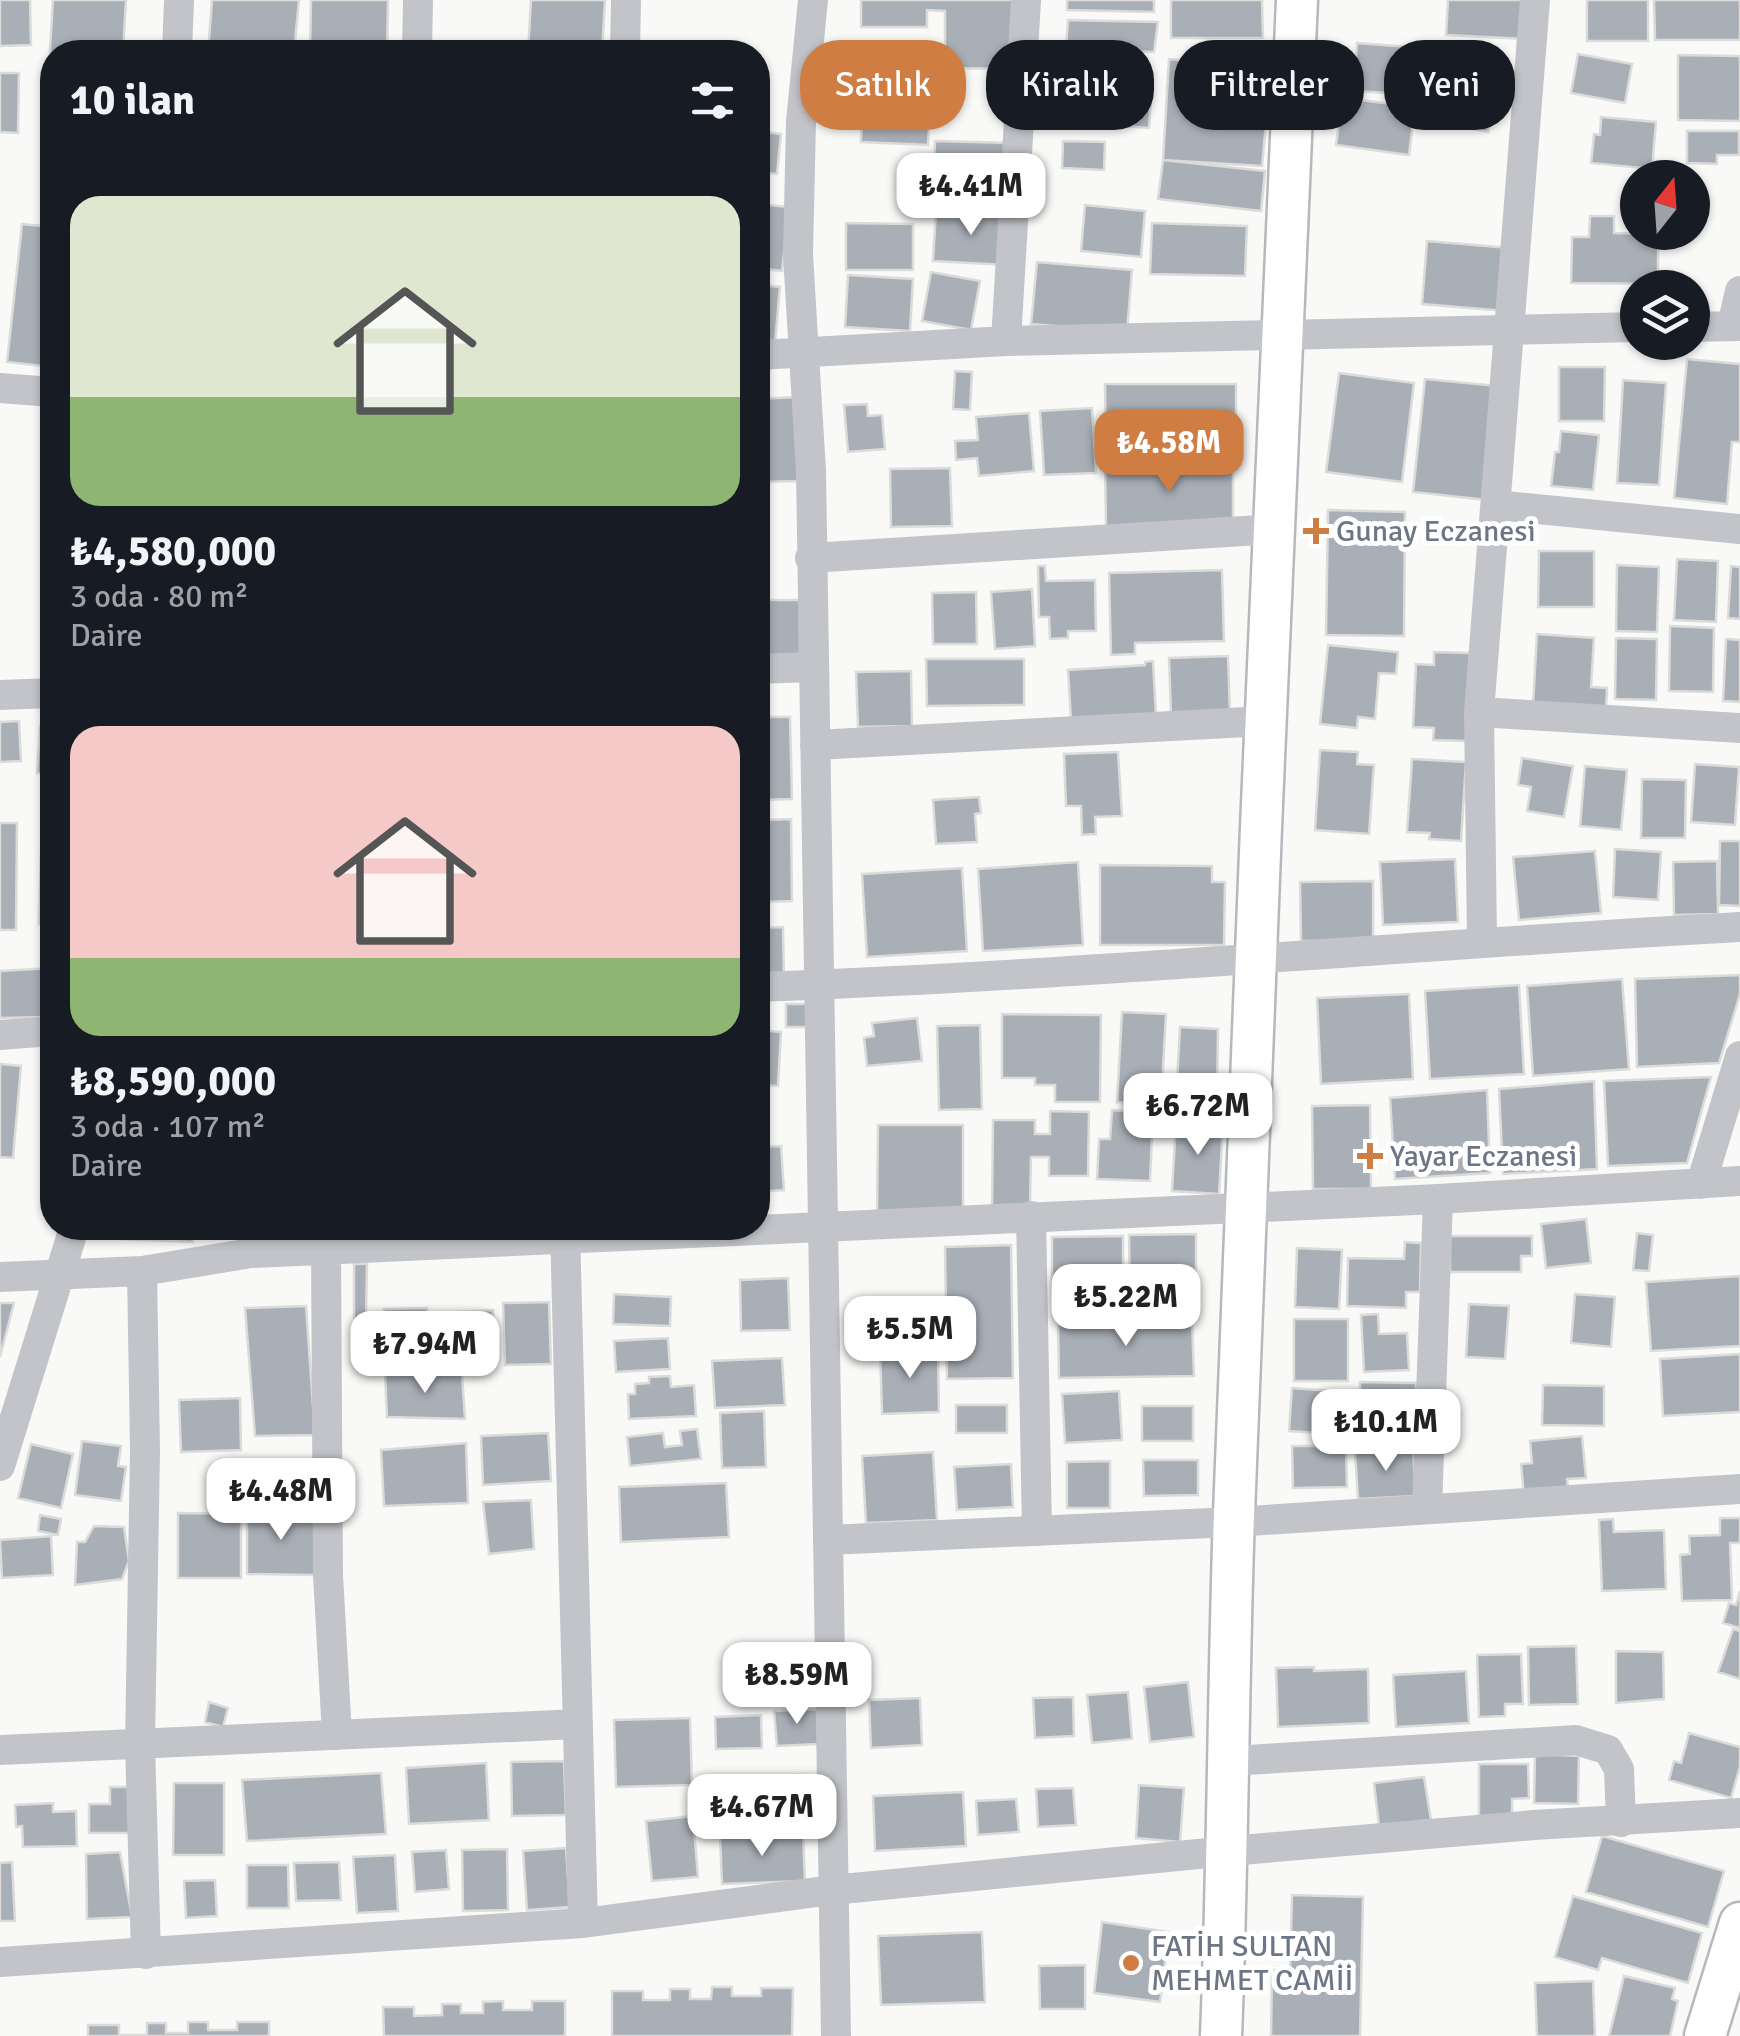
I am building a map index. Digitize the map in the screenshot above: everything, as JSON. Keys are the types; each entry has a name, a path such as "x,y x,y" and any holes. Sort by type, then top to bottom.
{"street":[{"path":"177,40 178,0"},
{"path":"418,0 418,40"},
{"path":"624,40 626,0"},
{"path":"813,0 800,122 798,255 811,471 836,2036"},
{"path":"1006,341 1026,0"},
{"path":"1221,2036 1245,1208 1297,0"},
{"path":"1482,941 1479,712 1535,0"},
{"path":"1710,326 1736,326 1740,291"},
{"path":"770,354 1006,341 1620,328"},
{"path":"0,388 40,391"},
{"path":"1496,505 1740,530"},
{"path":"810,558 1274,529"},
{"path":"770,669 813,667"},
{"path":"0,696 40,693"},
{"path":"1479,712 1740,728"},
{"path":"815,746 1266,721"},
{"path":"770,986 1256,960 1482,941 1740,926"},
{"path":"0,1035 40,1032"},
{"path":"1701,1184 1740,1056"},
{"path":"770,1226 1245,1208 1740,1181"},
{"path":"1427,1510 1438,1199"},
{"path":"1031,1216 1036,1531"},
{"path":"0,1466 70,1240"},
{"path":"0,1276 142,1271 251,1253 453,1240"},
{"path":"565,1240 583,1923"},
{"path":"326,1249 328,1575 337,1735"},
{"path":"142,1271 145,1452 140,1744 146,1954"},
{"path":"828,1540 1234,1522 1740,1489"},
{"path":"0,1750 578,1724"},
{"path":"1230,1761 1576,1740 1608,1750 1618,1769 1620,1822"},
{"path":"0,1962 583,1923 832,1890 1229,1851 1534,1825 1740,1813"},
{"path":"1705,2036 1740,1923"}],"building":[{"path":"0,0 30,0 31,45 0,46"},
{"path":"53,0 126,0 124,40 51,40"},
{"path":"212,0 299,0 295,40 209,40"},
{"path":"311,0 388,0 387,40 310,40"},
{"path":"531,0 605,0 603,40 529,40"},
{"path":"861,0 1020,0 1020,40 986,40 986,69 966,68 966,40 945,40 945,11 927,10 927,27 861,27"},
{"path":"1067,0 1154,0 1154,12 1067,10"},
{"path":"1171,0 1262,0 1263,38 1171,38"},
{"path":"1448,0 1528,0 1526,39 1446,35"},
{"path":"1587,0 1648,0 1648,41 1587,41"},
{"path":"1654,0 1740,0 1740,40 1655,40"},
{"path":"1068,20 1158,22 1154,52 1154,40 1067,40"},
{"path":"1364,44 1384,45 1384,93 1364,92"},
{"path":"1578,54 1632,64 1625,103 1571,93"},
{"path":"1678,55 1740,56 1740,121 1678,120"},
{"path":"1169,59 1174,59 1174,130 1265,130 1262,166 1163,160"},
{"path":"0,73 19,73 18,133 0,132"},
{"path":"1364,100 1384,103 1384,130 1412,130 1409,155 1336,145 1338,130 1364,130"},
{"path":"1601,117 1656,122 1653,160 1620,160 1620,166 1591,163 1594,134 1600,135"},
{"path":"861,130 929,130 928,145 861,142"},
{"path":"1687,131 1739,131 1739,155 1717,155 1717,164 1710,164 1710,160 1687,160"},
{"path":"770,133 781,134 777,174 770,173"},
{"path":"935,141 1013,143 1012,194 978,193 978,201 933,200"},
{"path":"1063,141 1105,142 1104,170 1062,168"},
{"path":"1163,160 1265,171 1261,211 1158,199"},
{"path":"770,205 789,207 782,271 770,270"},
{"path":"1085,205 1145,211 1141,257 1081,251"},
{"path":"936,211 1009,215 1006,265 933,261"},
{"path":"1590,216 1614,216 1620,250 1658,250 1658,270 1620,270 1620,284 1571,283 1572,237 1589,237"},
{"path":"846,223 913,224 913,270 846,270"},
{"path":"1152,223 1247,226 1245,276 1150,274"},
{"path":"22,224 40,226 40,366 7,362"},
{"path":"1427,241 1510,248 1505,311 1422,304"},
{"path":"1037,262 1132,270 1127,332 1031,324"},
{"path":"931,272 980,281 971,330 922,321"},
{"path":"848,275 913,279 910,331 845,327"},
{"path":"770,286 780,287 775,343 770,343"},
{"path":"1687,360 1740,364 1740,442 1732,442 1727,504 1674,498"},
{"path":"1559,367 1605,367 1604,421 1559,421"},
{"path":"955,371 972,372 970,410 953,409"},
{"path":"1339,373 1414,383 1402,482 1326,472"},
{"path":"1425,379 1498,386 1487,500 1413,492"},
{"path":"1623,380 1666,383 1659,485 1617,483"},
{"path":"1105,384 1236,384 1236,455 1106,454"},
{"path":"796,397 800,481 770,482 770,398"},
{"path":"867,404 868,416 882,415 885,449 848,452 844,405"},
{"path":"1092,408 1096,473 1044,475 1040,411"},
{"path":"1029,413 1034,471 979,476 977,458 956,460 955,441 978,440 976,417"},
{"path":"1561,431 1599,435 1593,490 1551,486"},
{"path":"1233,464 1233,526 1106,527 1105,465"},
{"path":"950,468 952,526 891,527 890,469"},
{"path":"1328,510 1405,512 1404,636 1326,635"},
{"path":"1539,551 1594,551 1594,607 1538,607"},
{"path":"1677,559 1718,561 1716,622 1674,620"},
{"path":"1617,565 1659,567 1657,632 1616,631"},
{"path":"1038,566 1045,566 1046,581 1095,580 1096,631 1068,631 1068,638 1050,639 1049,617 1039,617"},
{"path":"1731,566 1740,567 1740,619 1728,618"},
{"path":"1222,570 1224,641 1135,643 1135,654 1111,655 1109,573"},
{"path":"1032,589 1035,646 995,649 991,592"},
{"path":"976,592 977,644 933,644 932,593"},
{"path":"770,600 800,600 800,657 770,657"},
{"path":"1670,626 1714,628 1713,692 1669,691"},
{"path":"1537,634 1594,638 1591,687 1607,688 1606,710 1533,704"},
{"path":"1616,638 1657,639 1656,700 1615,699"},
{"path":"1726,639 1740,640 1740,702 1723,701"},
{"path":"1328,645 1398,652 1396,674 1379,673 1375,719 1358,717 1357,728 1320,724"},
{"path":"1434,652 1470,653 1466,741 1433,740 1434,728 1413,727 1416,664 1434,665"},
{"path":"1228,656 1230,713 1171,715 1169,658"},
{"path":"926,659 1024,659 1024,705 927,706"},
{"path":"1153,661 1156,715 1071,720 1068,670 1145,665"},
{"path":"911,671 912,726 858,727 856,672"},
{"path":"770,717 790,717 792,799 770,800"},
{"path":"19,721 21,761 0,762 0,722"},
{"path":"40,726 40,773 37,773"},
{"path":"1320,750 1358,752 1357,764 1374,765 1369,834 1315,830"},
{"path":"1118,752 1122,816 1095,817 1096,834 1082,835 1081,806 1066,806 1064,754"},
{"path":"1522,758 1573,766 1564,817 1527,811 1531,787 1518,785"},
{"path":"1412,759 1466,762 1461,841 1429,839 1430,833 1407,832"},
{"path":"1695,764 1739,767 1735,825 1691,822"},
{"path":"1585,766 1627,770 1621,830 1580,826"},
{"path":"1642,779 1686,780 1685,838 1641,838"},
{"path":"979,797 981,813 975,814 977,842 936,844 933,800"},
{"path":"791,819 792,901 770,902 770,820"},
{"path":"0,823 17,823 16,930 0,930"},
{"path":"1720,841 1740,841 1740,906 1719,905"},
{"path":"1615,849 1661,852 1658,900 1613,897"},
{"path":"1595,851 1601,913 1519,920 1513,857"},
{"path":"1455,859 1458,922 1383,925 1380,862"},
{"path":"1717,861 1718,914 1674,915 1673,862"},
{"path":"1078,862 1083,945 983,951 978,869"},
{"path":"1100,865 1212,866 1212,882 1225,882 1224,945 1100,945"},
{"path":"962,868 967,951 867,957 862,874"},
{"path":"1373,881 1373,941 1301,941 1300,882"},
{"path":"783,927 784,978 770,979 770,928"},
{"path":"40,969 40,1017 0,1018 0,971"},
{"path":"1740,975 1740,994 1719,1063 1637,1067 1635,979"},
{"path":"1622,979 1629,1069 1533,1076 1527,986"},
{"path":"1519,985 1524,1074 1430,1079 1425,991"},
{"path":"1409,994 1413,1079 1321,1084 1317,998"},
{"path":"786,1004 813,1004 813,1027 786,1027"},
{"path":"1122,1012 1166,1014 1161,1104 1117,1102"},
{"path":"1002,1014 1101,1015 1100,1102 1055,1102 1055,1085 1035,1085 1035,1078 1002,1078"},
{"path":"917,1018 922,1061 867,1066 864,1038 874,1036 872,1023"},
{"path":"980,1025 982,1109 939,1110 937,1026"},
{"path":"1180,1027 1218,1029 1217,1100 1176,1098"},
{"path":"770,1031 781,1032 778,1086 770,1086"},
{"path":"0,1064 21,1066 13,1158 0,1157"},
{"path":"1711,1077 1687,1163 1608,1166 1604,1081"},
{"path":"1594,1081 1597,1169 1503,1174 1499,1089"},
{"path":"1487,1090 1490,1173 1395,1179 1390,1098"},
{"path":"1370,1105 1371,1189 1313,1189 1312,1106"},
{"path":"1112,1110 1153,1113 1150,1181 1097,1179 1099,1139 1110,1139"},
{"path":"1050,1111 1089,1112 1088,1176 1049,1176 1049,1157 1031,1157 1030,1206 992,1206 993,1120 1035,1120 1035,1134 1050,1134"},
{"path":"1176,1122 1223,1124 1219,1194 1172,1191"},
{"path":"878,1125 963,1125 963,1214 877,1213"},
{"path":"770,1146 781,1146 784,1190 770,1191"},
{"path":"1586,1219 1591,1263 1546,1268 1541,1224"},
{"path":"1637,1233 1653,1235 1649,1271 1633,1270"},
{"path":"1196,1234 1196,1293 1130,1294 1129,1235"},
{"path":"1123,1236 1123,1293 1052,1293 1052,1237"},
{"path":"1450,1236 1532,1236 1532,1256 1521,1256 1521,1272 1450,1272"},
{"path":"1405,1242 1421,1243 1420,1292 1406,1292 1406,1308 1347,1306 1348,1258 1404,1259"},
{"path":"1011,1245 1013,1378 947,1379 945,1247"},
{"path":"1297,1248 1342,1250 1339,1309 1295,1307"},
{"path":"354,1264 367,1264 366,1319 354,1318"},
{"path":"1740,1276 1740,1346 1651,1351 1646,1282"},
{"path":"788,1278 790,1330 741,1331 740,1280"},
{"path":"614,1294 671,1297 670,1326 613,1324"},
{"path":"1575,1294 1615,1297 1611,1347 1571,1343"},
{"path":"549,1302 551,1364 505,1365 503,1303"},
{"path":"0,1303 14,1303 0,1357"},
{"path":"1469,1304 1509,1306 1505,1359 1466,1357"},
{"path":"306,1306 315,1435 255,1436 245,1308"},
{"path":"427,1308 429,1363 385,1364 384,1309"},
{"path":"493,1310 496,1358 448,1361 444,1313"},
{"path":"1378,1314 1379,1334 1407,1333 1409,1370 1364,1372 1361,1315"},
{"path":"1192,1319 1194,1376 1059,1378 1058,1321"},
{"path":"1294,1319 1348,1319 1348,1381 1294,1381"},
{"path":"668,1338 670,1369 616,1372 614,1341"},
{"path":"938,1349 939,1412 882,1414 880,1350"},
{"path":"1740,1354 1740,1412 1663,1416 1660,1359"},
{"path":"782,1358 785,1405 715,1408 712,1361"},
{"path":"462,1374 465,1419 387,1417 385,1375"},
{"path":"670,1376 671,1387 694,1385 696,1416 629,1419 628,1394 635,1394 635,1384 649,1383 649,1377"},
{"path":"1360,1382 1416,1383 1416,1434 1359,1433"},
{"path":"1543,1385 1604,1386 1604,1426 1542,1425"},
{"path":"1292,1388 1349,1392 1346,1435 1289,1431"},
{"path":"1119,1391 1122,1440 1065,1443 1062,1394"},
{"path":"240,1398 241,1450 181,1452 179,1400"},
{"path":"956,1405 1007,1405 1007,1433 956,1433"},
{"path":"1142,1406 1193,1406 1193,1441 1142,1441"},
{"path":"764,1411 766,1467 722,1468 720,1413"},
{"path":"697,1429 701,1459 630,1466 627,1437 663,1433 665,1447 682,1445 680,1431"},
{"path":"548,1433 551,1481 483,1485 481,1436"},
{"path":"1582,1436 1586,1478 1567,1479 1568,1490 1524,1495 1521,1464 1532,1463 1530,1441"},
{"path":"82,1441 121,1446 118,1466 126,1467 121,1501 75,1495"},
{"path":"466,1443 468,1503 384,1506 381,1450"},
{"path":"31,1444 73,1454 61,1508 18,1498"},
{"path":"1292,1446 1346,1446 1347,1487 1293,1488"},
{"path":"1413,1449 1416,1496 1358,1499 1355,1452"},
{"path":"933,1452 937,1520 866,1523 862,1456"},
{"path":"1143,1460 1198,1460 1198,1495 1144,1496"},
{"path":"1110,1461 1110,1508 1067,1508 1067,1462"},
{"path":"1011,1464 1013,1507 957,1510 954,1467"},
{"path":"726,1483 729,1537 621,1542 619,1487"},
{"path":"531,1500 534,1549 489,1554 483,1502"},
{"path":"247,1511 315,1511 315,1575 247,1574"},
{"path":"178,1513 241,1514 241,1578 178,1578"},
{"path":"40,1515 61,1519 58,1535 38,1531"},
{"path":"1720,1518 1740,1518 1740,1543 1730,1543 1732,1600 1682,1601 1680,1555 1690,1554 1689,1536 1720,1535"},
{"path":"1613,1519 1614,1532 1664,1530 1666,1589 1602,1591 1599,1520"},
{"path":"94,1526 124,1527 129,1561 122,1579 75,1585 77,1542 85,1542"},
{"path":"51,1536 53,1575 2,1578 0,1540"},
{"path":"1740,1591 1740,1628 1723,1623 1729,1603 1736,1605"},
{"path":"1733,1629 1740,1631 1740,1679 1718,1672"},
{"path":"1576,1646 1578,1704 1529,1705 1528,1647"},
{"path":"1616,1651 1663,1652 1664,1699 1616,1703"},
{"path":"1521,1654 1523,1704 1505,1704 1505,1716 1479,1717 1477,1655"},
{"path":"1314,1667 1314,1671 1368,1669 1369,1723 1278,1727 1276,1668"},
{"path":"1466,1671 1469,1723 1396,1727 1393,1675"},
{"path":"1188,1682 1194,1737 1150,1742 1144,1687"},
{"path":"1128,1692 1132,1739 1092,1743 1087,1695"},
{"path":"1073,1697 1074,1736 1035,1738 1033,1698"},
{"path":"920,1698 922,1745 871,1748 869,1700"},
{"path":"209,1702 228,1708 223,1727 205,1722"},
{"path":"817,1709 819,1744 777,1746 774,1711"},
{"path":"761,1715 762,1748 716,1749 715,1717"},
{"path":"690,1718 692,1785 616,1787 614,1720"},
{"path":"1689,1733 1740,1747 1740,1766 1731,1798 1669,1780 1674,1761 1681,1763"},
{"path":"1535,1754 1579,1756 1578,1804 1534,1803"},
{"path":"564,1761 566,1815 512,1816 511,1762"},
{"path":"486,1763 489,1820 409,1824 406,1768"},
{"path":"1479,1764 1528,1764 1529,1798 1512,1799 1512,1816 1479,1816"},
{"path":"381,1773 386,1834 247,1841 242,1780"},
{"path":"797,1775 798,1812 717,1815 716,1778"},
{"path":"1424,1777 1431,1820 1379,1826 1374,1783"},
{"path":"174,1783 224,1783 224,1855 173,1855"},
{"path":"1139,1785 1184,1788 1180,1842 1136,1838"},
{"path":"110,1787 134,1787 135,1833 89,1833 89,1804 110,1804"},
{"path":"1073,1788 1076,1825 1038,1827 1036,1789"},
{"path":"963,1792 966,1846 875,1851 873,1796"},
{"path":"1016,1799 1019,1832 978,1835 976,1801"},
{"path":"53,1803 53,1812 76,1811 77,1846 23,1847 22,1826 16,1827 15,1805"},
{"path":"693,1816 698,1877 652,1881 646,1821"},
{"path":"803,1833 805,1881 722,1884 720,1836"},
{"path":"1602,1836 1724,1871 1708,1927 1586,1892"},
{"path":"566,1848 570,1907 527,1910 523,1851"},
{"path":"507,1849 508,1910 463,1911 462,1850"},
{"path":"446,1850 449,1889 415,1892 412,1852"},
{"path":"120,1852 132,1917 87,1919 86,1854"},
{"path":"395,1855 398,1911 357,1913 353,1857"},
{"path":"12,1862 15,1921 0,1921 0,1863"},
{"path":"339,1862 341,1900 296,1901 294,1863"},
{"path":"247,1865 288,1865 289,1908 247,1908"},
{"path":"215,1880 217,1916 186,1918 184,1881"},
{"path":"1292,1895 1363,1897 1360,2036 1271,2036 1272,1970 1290,1970"},
{"path":"1573,1896 1702,1933 1688,1983 1602,1958 1598,1970 1555,1957"},
{"name":"FATİH SULTAN MEHMET CAMİİ","path":"1102,1922 1169,1932 1160,2002 1094,1993"},
{"path":"982,1932 985,2002 881,2005 878,1936"},
{"path":"1085,1965 1085,2009 1040,2009 1039,1966"},
{"path":"1624,1976 1675,1988 1672,1999 1678,2001 1670,2036 1609,2036"},
{"path":"1593,1981 1595,2036 1537,2036 1535,1983"},
{"path":"712,1987 732,1987 732,1996 761,1996 761,1988 793,1988 792,2036 612,2036 612,1991 643,1991 643,2000 670,2000 670,1989 690,1989 690,1999 711,1999"},
{"path":"503,2001 503,2010 532,2010 532,2001 565,2001 565,2036 384,2036 383,2007 414,2007 414,2016 442,2015 442,2004 461,2004 461,2013 483,2013 483,2002"},
{"path":"188,2022 208,2022 208,2030 237,2030 237,2022 269,2022 269,2036 88,2036 88,2025 119,2025 119,2035 147,2035 147,2023 166,2023 166,2033 188,2033"}],"place":[{"name":"Gunay Eczanesi","path":"1316,531"},
{"name":"Yayar Eczanesi","path":"1370,1156"},
{"name":"FATİH SULTAN MEHMET CAMİİ","path":"1131,1963"}]}
